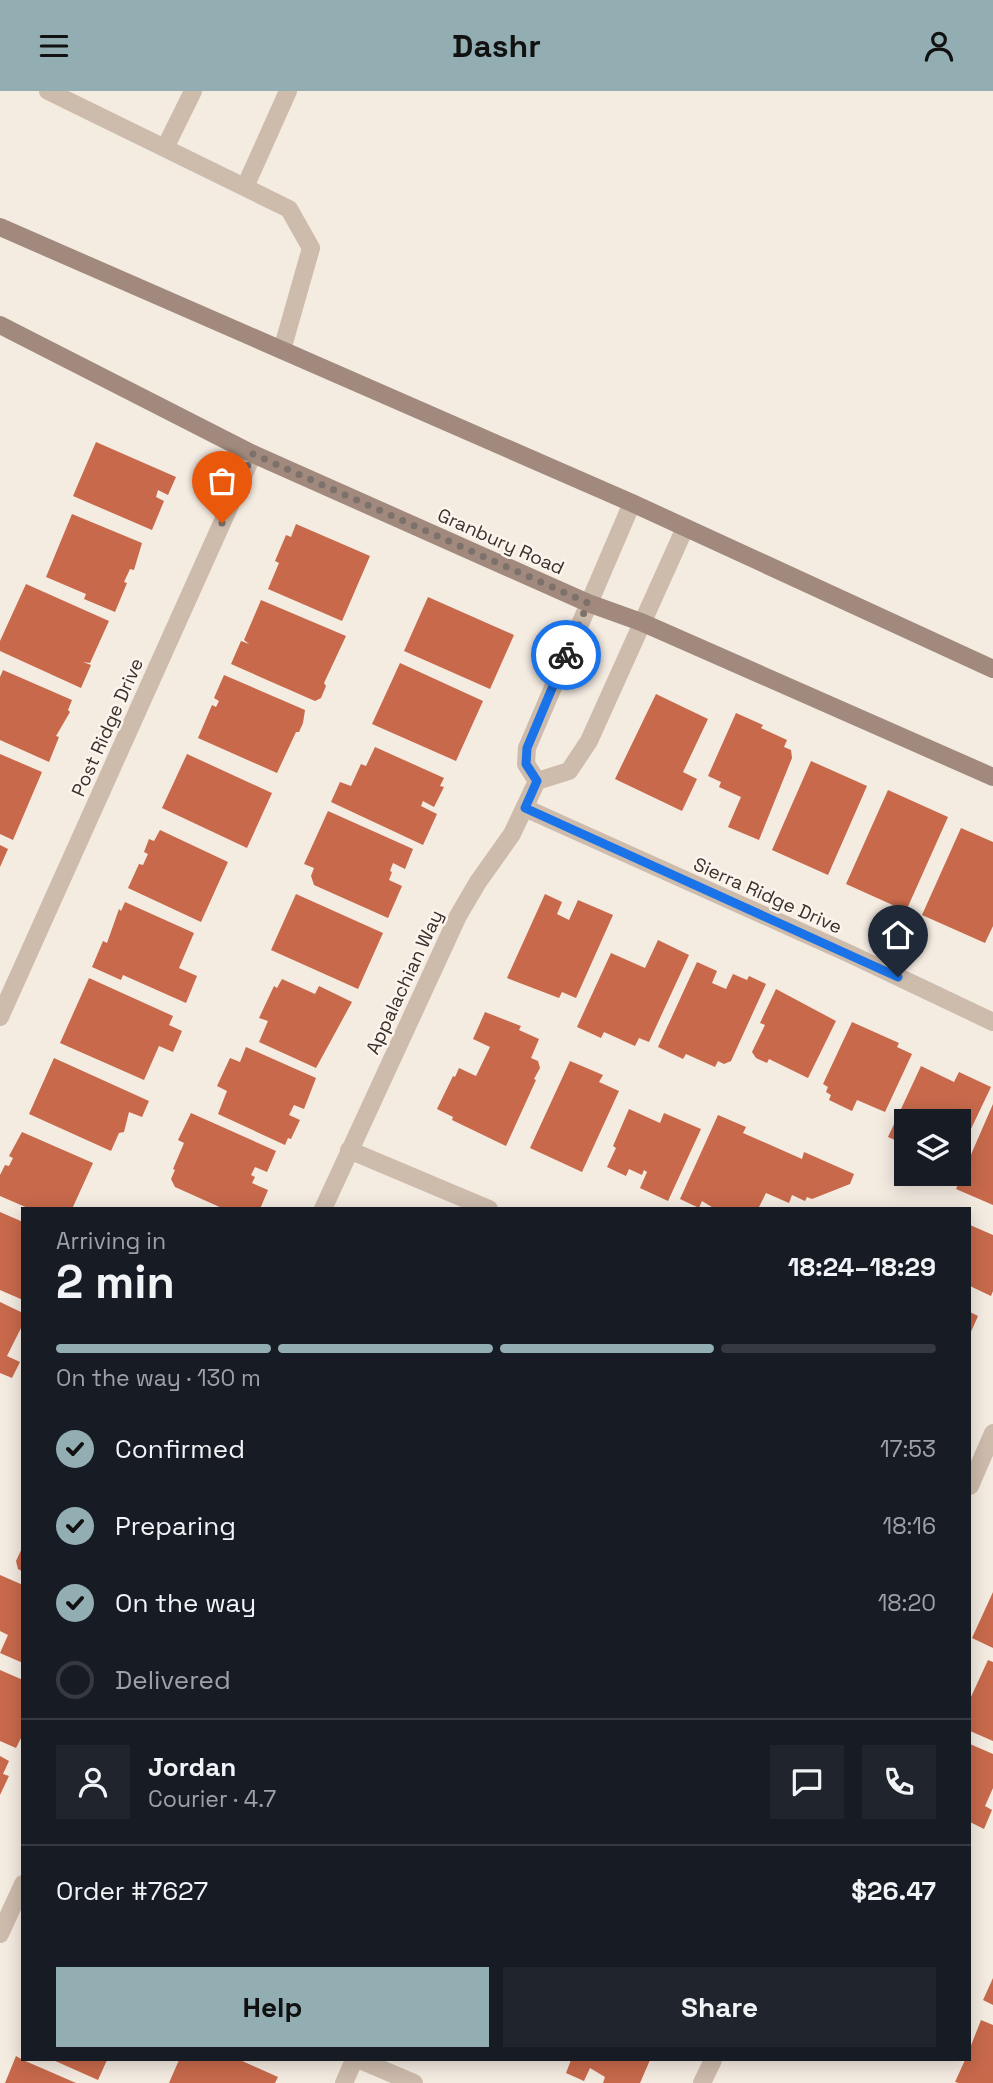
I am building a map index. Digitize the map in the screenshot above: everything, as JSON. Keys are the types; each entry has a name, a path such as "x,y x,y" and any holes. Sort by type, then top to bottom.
{"main road":[{"path":"0,227 632,503 993,669"},
{"name":"Granbury Road","path":"0,325 253,454 588,603 641,622 993,777"}],"street":[{"path":"48,91 289,209 311,248 282,350"},
{"path":"165,148 193,91"},
{"path":"245,187 288,91"},
{"name":"Post Ridge Drive","path":"0,1017 253,454"},
{"path":"632,503 527,748 526,764 537,781 569,771 589,741 685,528"},
{"name":"Appalachian Way","path":"324,1207 458,916 512,834 537,781"},
{"name":"Sierra Ridge Drive","path":"525,808 850,954 993,1022"},
{"path":"349,1150 484,1207"},
{"path":"971,1484 993,1433"},
{"path":"0,1934 21,1888"},
{"path":"344,2083 354,2061"},
{"path":"362,2061 414,2083"},
{"path":"702,2083 713,2061"}],"building":[{"path":"96,442 176,477 168,495 158,490 156,497 164,501 152,530 73,496"},
{"path":"72,514 142,543 134,570 130,569 124,582 127,583 115,612 84,599 86,594 46,577"},
{"path":"296,524 370,556 342,621 268,589 279,563 275,561 286,535 291,537"},
{"path":"26,584 109,621 90,663 83,662 91,665 81,688 0,651 0,641"},
{"path":"428,597 514,635 490,689 404,651"},
{"path":"261,600 346,636 324,683 326,686 321,698 315,701 231,664 241,641 249,644 244,640"},
{"path":"400,663 483,701 456,761 372,724"},
{"path":"3,670 72,700 68,710 70,712 56,736 59,737 49,762 0,740 0,677"},
{"path":"224,675 305,710 299,732 296,732 277,773 198,738 212,705 216,707 219,701 214,698"},
{"path":"656,694 708,719 683,772 697,779 682,811 615,779"},
{"path":"736,713 787,740 784,747 791,750 792,758 759,840 728,827 741,797 719,787 721,782 708,776"},
{"path":"375,747 444,778 440,786 444,787 434,807 423,801 421,806 437,814 423,845 331,802 340,782 351,786 361,764 366,766"},
{"path":"0,754 42,772 13,840 0,834"},
{"path":"187,754 272,793 247,848 162,808"},
{"path":"811,761 867,786 828,875 772,850"},
{"path":"888,790 948,817 906,911 846,884"},
{"path":"328,811 413,849 405,869 393,863 390,871 389,880 402,886 388,918 314,885 311,876 314,868 304,864"},
{"path":"961,828 993,842 993,926 985,943 922,915"},
{"path":"160,830 228,862 201,922 128,888 139,864 143,865 148,854 144,852 149,839 154,841"},
{"path":"0,845 8,849 0,867"},
{"path":"296,894 383,933 358,989 271,950"},
{"path":"545,894 562,902 557,914 569,920 578,900 613,915 576,998 562,992 559,998 507,978"},
{"path":"125,902 194,933 179,968 197,976 186,1003 123,975 121,980 92,967 103,941 107,943 119,909 121,911"},
{"path":"658,940 689,955 649,1042 639,1038 635,1046 604,1032 601,1038 577,1027 611,953 645,968"},
{"path":"697,962 717,971 712,983 726,989 733,974 747,980 749,976 766,984 731,1061 724,1064 718,1061 715,1067 686,1054 683,1059 658,1047"},
{"path":"89,978 173,1016 169,1025 182,1031 173,1052 159,1046 144,1080 60,1043"},
{"path":"282,979 315,994 319,986 352,1002 316,1068 259,1042 268,1021 259,1018 274,986 277,988"},
{"path":"776,989 836,1021 808,1078 769,1059 767,1063 756,1058 752,1052 765,1025 760,1023"},
{"path":"485,1012 521,1026 519,1030 539,1039 531,1058 538,1061 540,1068 506,1146 452,1120 453,1117 437,1109 459,1068 476,1076 490,1047 473,1039"},
{"path":"852,1022 899,1043 897,1047 912,1054 885,1112 857,1100 852,1111 829,1100 831,1095 826,1092 828,1087 823,1084"},
{"path":"246,1047 316,1078 304,1109 294,1105 289,1115 300,1120 285,1145 218,1114 227,1091 217,1086 230,1058 240,1062"},
{"path":"54,1058 149,1101 142,1117 129,1112 124,1132 119,1133 111,1151 29,1114"},
{"path":"570,1061 603,1075 599,1082 619,1091 582,1172 530,1148"},
{"path":"921,1066 954,1082 959,1072 991,1087 971,1129 971,1109 901,1109"},
{"path":"993,1104 993,1205 956,1189 957,1186 971,1186 971,1155"},
{"path":"629,1109 660,1123 664,1113 701,1129 668,1201 640,1188 647,1172 644,1170 642,1175 629,1169 626,1176 607,1167"},
{"path":"191,1113 276,1151 267,1172 255,1167 251,1175 255,1177 252,1183 268,1190 261,1207 220,1207 175,1187 171,1179 175,1170 173,1169 184,1143 178,1140"},
{"path":"718,1115 746,1127 743,1133 802,1159 804,1152 854,1174 850,1184 812,1199 807,1197 805,1201 792,1195 789,1203 766,1193 759,1207 712,1207 702,1201 697,1207 680,1199"},
{"path":"894,1124 894,1140 888,1137"},
{"path":"22,1132 93,1163 73,1207 25,1207 0,1196 0,1175 5,1165 9,1166 13,1158 9,1156"},
{"path":"0,1212 21,1221 21,1299 0,1290"},
{"path":"971,1225 993,1235 991,1296 971,1286"},
{"path":"0,1302 21,1312 21,1328 7,1356 20,1362 12,1378 0,1373"},
{"path":"971,1312 978,1316 971,1332"},
{"path":"21,1550 21,1571 16,1561"},
{"path":"0,1575 21,1584 21,1662 0,1653 8,1635 0,1631"},
{"path":"993,1592 993,1648 972,1638"},
{"path":"988,1660 993,1662 993,1741 971,1731 971,1697"},
{"path":"0,1670 21,1679 21,1738 16,1748 0,1741"},
{"path":"971,1744 993,1754 993,1788 985,1806 992,1810 984,1829 971,1822"},
{"path":"0,1756 9,1761 3,1774 9,1776 0,1795"},
{"path":"993,1978 993,2005 983,2000"},
{"path":"981,2020 993,2025 993,2083 955,2082 965,2061 971,2061 971,2045"},
{"path":"16,2056 21,2061 76,2083 5,2083"},
{"path":"55,2061 107,2061 98,2080"},
{"path":"179,2061 242,2061 278,2077 275,2083 169,2083"},
{"path":"571,2061 650,2061 640,2083 603,2083 605,2077 590,2068 584,2081 566,2073"}],"way so far":[{"path":"222,523 253,454 588,603 566,655"}],"route":[{"path":"566,655 527,748 526,764 537,781 525,808 898,977"}]}
